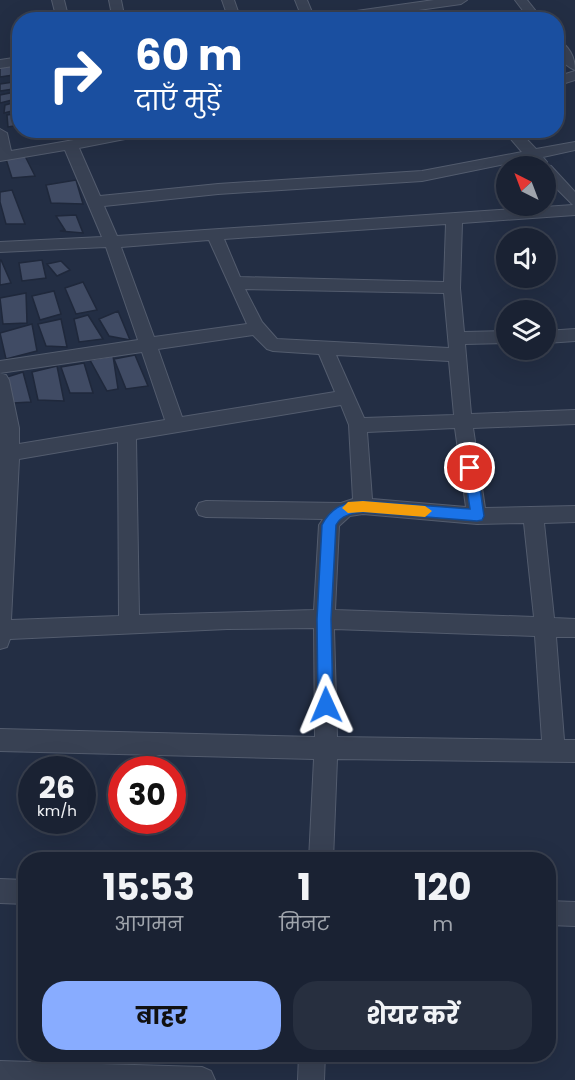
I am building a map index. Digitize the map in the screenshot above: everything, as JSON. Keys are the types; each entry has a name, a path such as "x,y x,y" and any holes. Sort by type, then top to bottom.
{"street":[{"path":"521,0 531,12"},
{"path":"357,12 397,4 453,1"},
{"path":"564,53 575,66"},
{"path":"0,133 2,156 107,138"},
{"path":"517,138 533,155"},
{"path":"70,144 112,242 150,345 176,425"},
{"path":"93,202 218,189 422,176 575,146"},
{"path":"556,180 575,201"},
{"path":"0,247 454,220 575,210"},
{"path":"454,220 452,288 463,422 477,516"},
{"path":"214,235 257,328 265,341 273,345 324,348 458,346 496,339"},
{"path":"236,283 452,288"},
{"path":"0,367 257,328"},
{"path":"556,336 575,335"},
{"path":"324,348 358,425 363,506"},
{"path":"0,380 10,453 1,635 227,620 324,619 575,628"},
{"path":"10,453 347,397"},
{"path":"358,425 575,417"},
{"path":"127,434 129,625"},
{"path":"321,852 326,748 324,619 329,525 334,516 350,507 363,506 477,516 575,514"},
{"path":"206,509 341,511"},
{"path":"0,740 326,748 565,750 545,627 533,514"},
{"path":"0,891 18,892"},
{"path":"556,913 575,914"},
{"path":"311,1080 312,1062"},
{"path":"0,1074 202,1080"}],"building":[{"path":"12,65 12,75 0,77 0,67"},
{"path":"12,82 12,89 0,91 0,84"},
{"path":"12,93 12,100 0,103 0,95"},
{"path":"12,103 12,111 4,113 5,105"},
{"path":"12,114 12,126 8,127 7,115"},
{"path":"25,156 35,176 12,178 6,159"},
{"path":"76,180 83,204 51,203 46,185"},
{"path":"12,190 25,224 6,224 0,202 0,192"},
{"path":"76,215 83,233 60,231 65,230 56,216"},
{"path":"1,260 11,283 0,285"},
{"path":"42,260 46,278 22,281 19,263"},
{"path":"61,261 70,270 57,276 47,264"},
{"path":"83,282 97,310 76,314 65,288"},
{"path":"54,291 61,314 40,320 32,296"},
{"path":"26,293 27,323 3,324 0,298"},
{"path":"118,311 130,340 109,336 99,319"},
{"path":"88,315 103,339 79,342 74,319"},
{"path":"61,319 67,347 46,346 38,324"},
{"path":"32,324 37,351 6,359 0,333"},
{"path":"135,355 148,386 126,389 114,359"},
{"path":"113,356 118,389 107,391 90,360"},
{"path":"84,363 93,393 70,393 61,367"},
{"path":"57,366 64,401 38,400 32,372"},
{"path":"23,372 31,402 13,403 7,377"}],"slow traffic":[{"path":"348,508 363,506 425,511"}],"route":[{"path":"326,705 324,619 329,525 334,516 350,507 363,506 477,516 470,468"}]}
